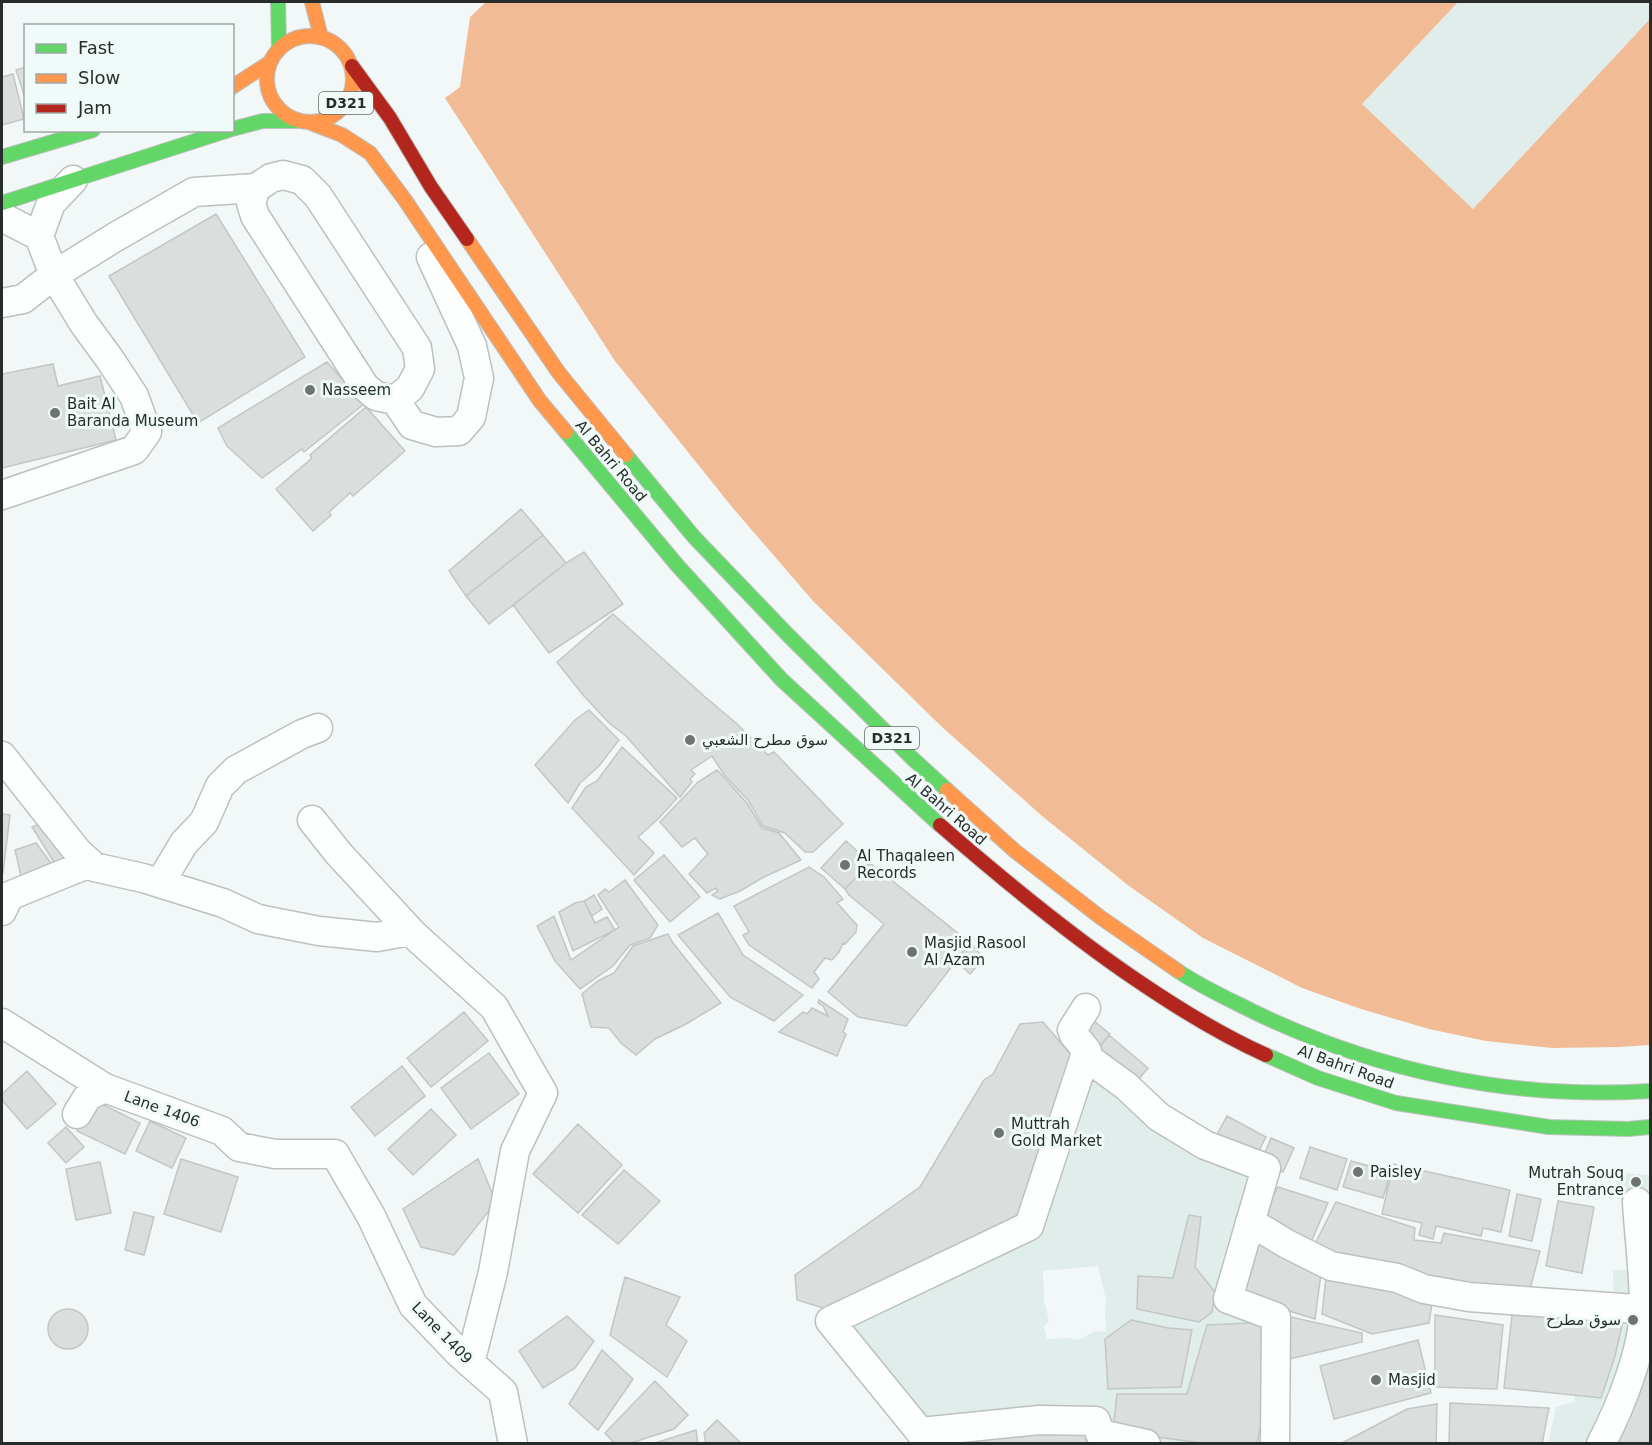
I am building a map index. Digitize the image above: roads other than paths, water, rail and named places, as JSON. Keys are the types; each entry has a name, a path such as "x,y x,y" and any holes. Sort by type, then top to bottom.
{"main road":[{"path":"278,2 279,48"},
{"path":"234,86 269,63 279,48 288,41 299,37 321,37 312,2"},
{"name":"D321","path":"234,129 263,121 324,120 336,114 346,105 354,80 352,66 345,53 334,43 321,37"},
{"name":"D321","path":"269,63 266,77 268,92 274,105 285,115 304,122"},
{"name":"Al Bahri Road","path":"352,66 390,118 431,187 559,374 694,537 788,635 912,758 1014,851 1100,917 1184,975 1289,1029 1349,1052 1419,1072 1478,1084 1551,1091 1619,1093 1650,1091"},
{"name":"Al Bahri Road","path":"304,122 342,135 370,153 405,200 540,401 677,565 774,672 913,802 1011,886 1107,960 1180,1010 1257,1051 1318,1078 1396,1102 1549,1127 1628,1129 1650,1127"},
{"path":"2,157 86,132"},
{"name":"D321","path":"2,203 225,132"}],"street":[{"path":"2,303 22,298 117,236 194,192 256,188 271,178 283,175 302,180 318,196 417,348 420,369 410,388 395,400"},
{"path":"2,495 134,450 147,432 134,396 84,324 54,275 39,236 51,203 73,180"},
{"path":"256,188 250,203 255,216 365,387 376,396 395,400 412,425 436,432 459,431 471,417 479,378 472,346 405,200"},
{"path":"2,217 39,236"},
{"path":"160,883 184,843 204,822 220,786 236,770 302,734 318,728"},
{"path":"2,756 77,851 94,867 160,883 223,903 258,919 319,931 377,937 410,931"},
{"path":"312,820 339,854 410,931 494,1007 543,1093 515,1151 493,1272 470,1363"},
{"path":"2,911 9,896 90,863"},
{"path":"1086,1008 1072,1030 1087,1051 1029,1226 830,1321 926,1438 1039,1420 1096,1421 1100,1434 1146,1443"},
{"name":"Lane 1406","path":"2,1023 105,1088 222,1131 239,1147 276,1154 335,1154"},
{"path":"1085,1056 1126,1086 1168,1123 1205,1145 1266,1168 1228,1299 1276,1317 1275,1443"},
{"path":"77,1113 88,1096 105,1088"},
{"name":"Lane 1409","path":"335,1154 371,1216 412,1305 502,1392 513,1443"},
{"path":"1601,1443 1614,1417 1640,1347 1647,1310 1637,1202"},
{"path":"1250,1222 1331,1266 1397,1278 1424,1289 1469,1297 1647,1310"}],"place":[{"name":"Nasseem","path":"310,390"},
{"name":"Bait Al Baranda Museum","path":"55,413"},
{"name":"سوق مطرح الشعبي","path":"690,740"},
{"name":"Al Thaqaleen Records","path":"845,865"},
{"name":"Masjid Rasool Al Azam","path":"912,952"},
{"name":"Muttrah Gold Market","path":"999,1133"},
{"name":"Paisley","path":"1358,1172"},
{"name":"Mutrah Souq Entrance","path":"1636,1182"},
{"name":"سوق مطرح","path":"1633,1320"},
{"name":"Masjid","path":"1376,1380"}]}
